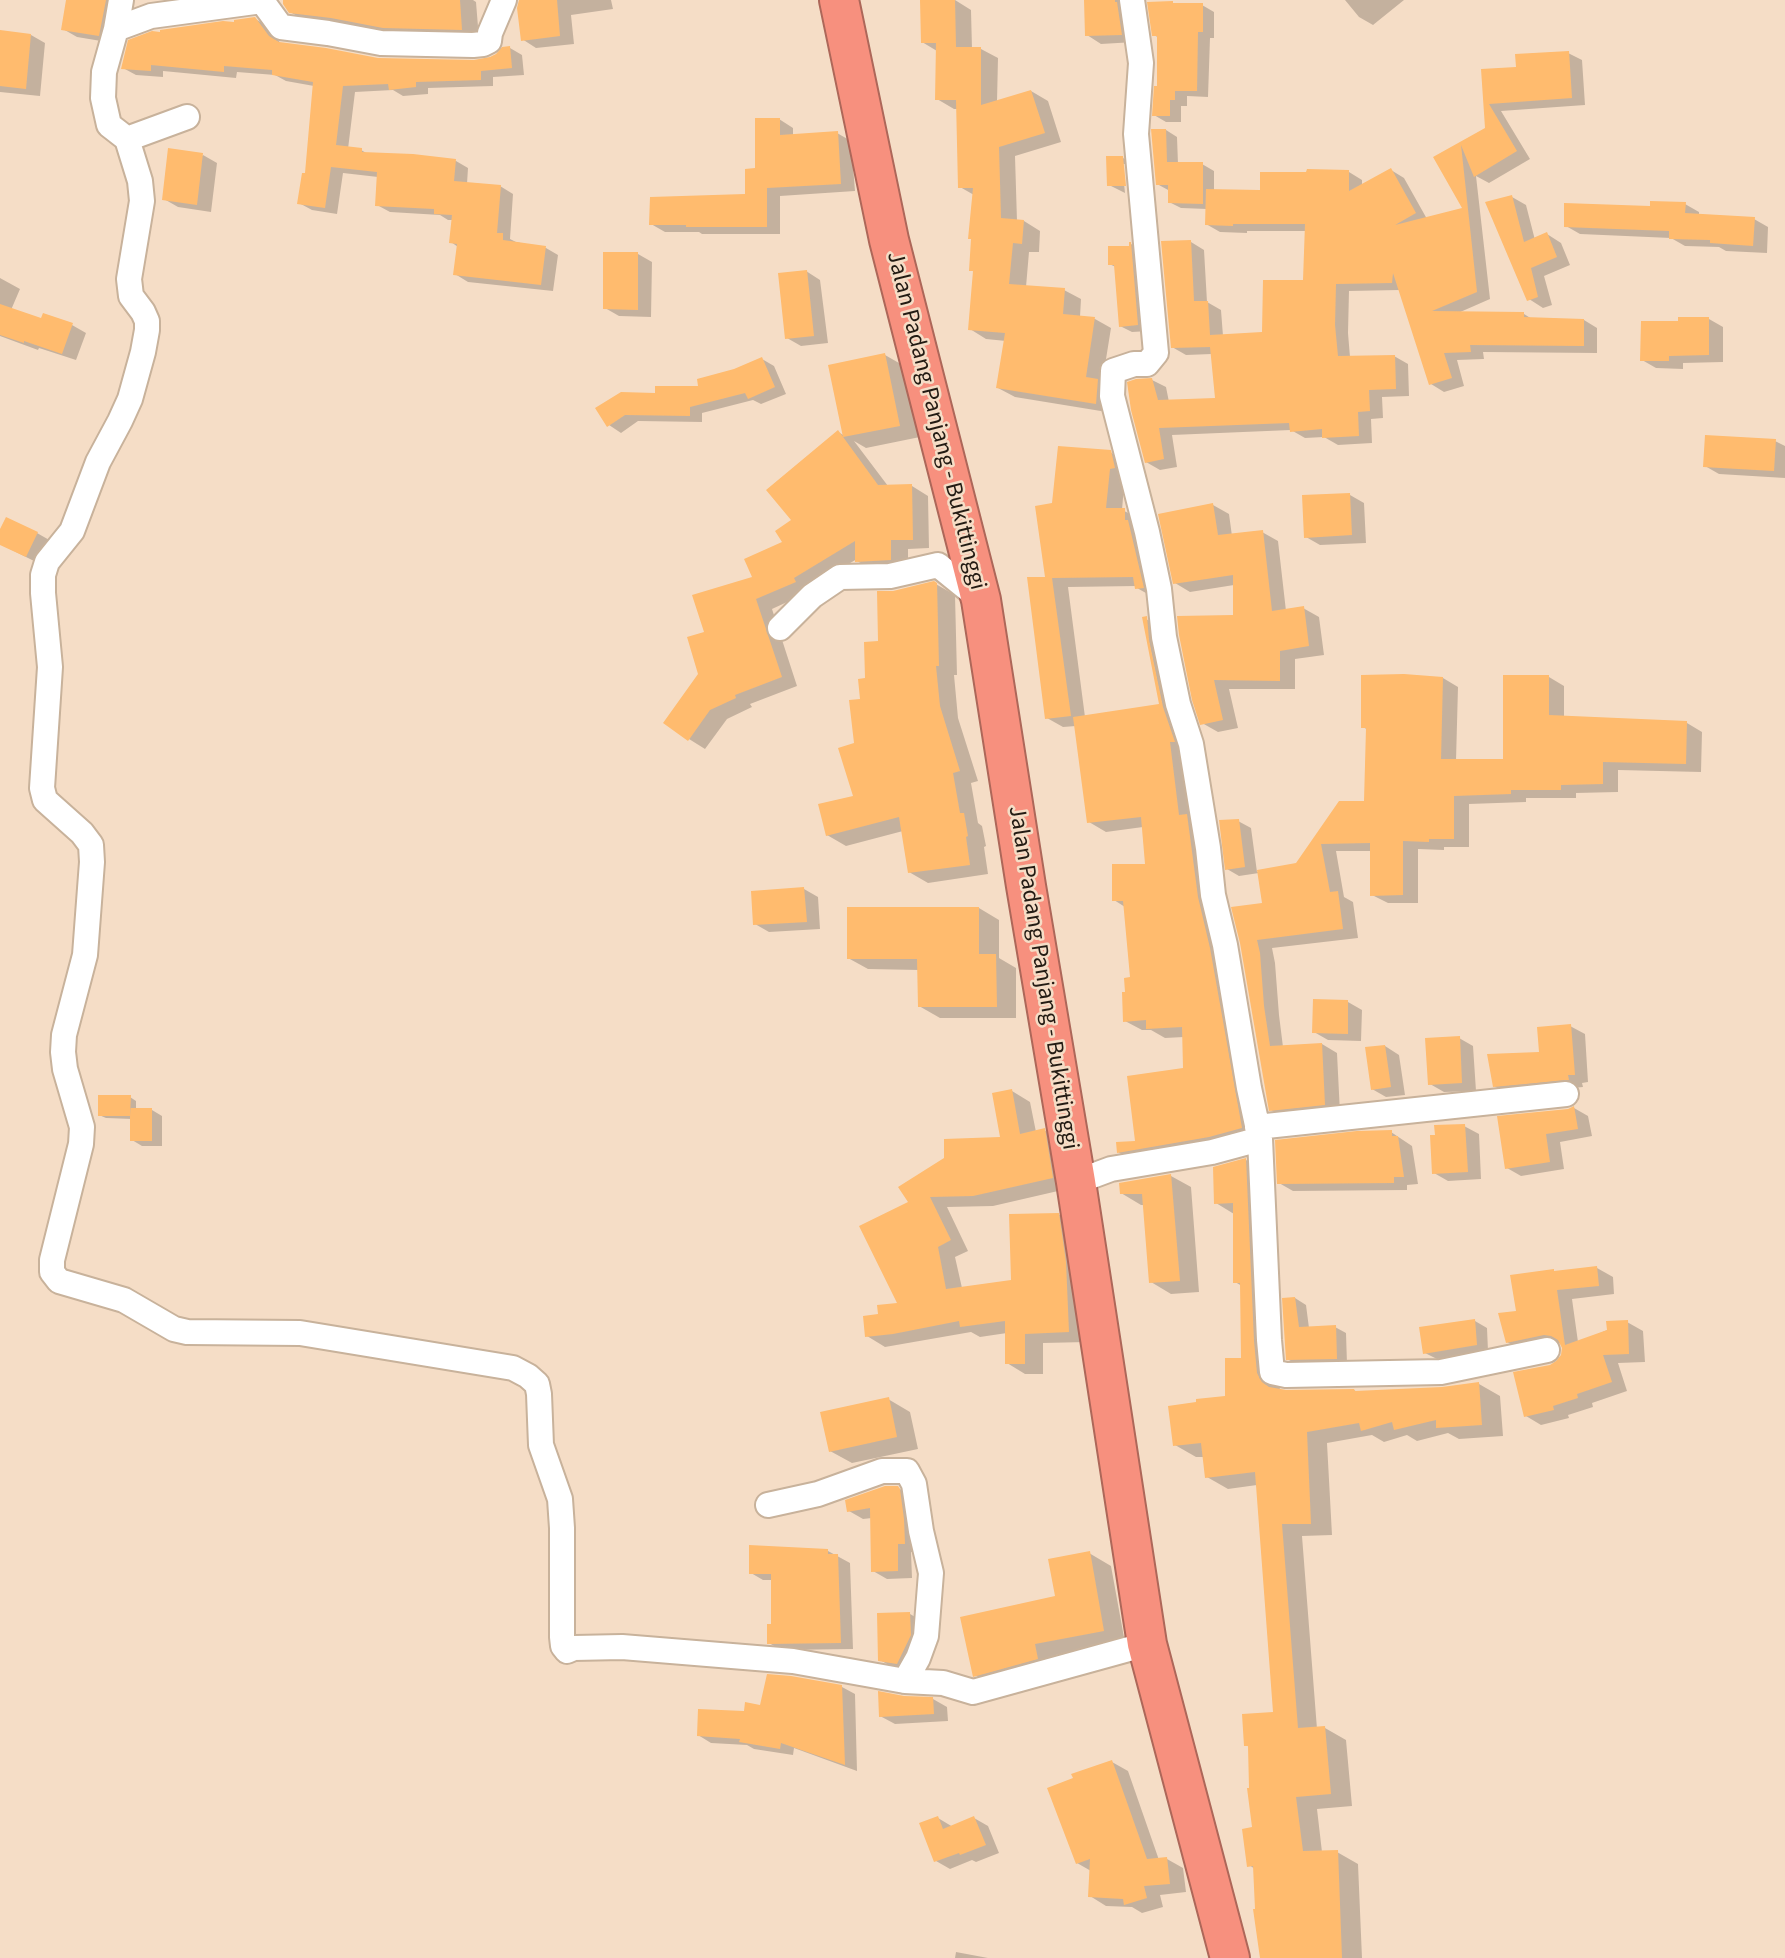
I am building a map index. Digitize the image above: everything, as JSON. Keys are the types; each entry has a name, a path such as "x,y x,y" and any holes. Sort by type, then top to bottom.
{"highway":[{"name":"Jalan Padang Panjang - Bukittinggi","path":"839,0 888,240 981,600 1076,1182 1147,1644 1230,1958"}],"street":[{"path":"121,0 104,72 103,98 109,125 127,139 139,181 142,201 129,279 131,296 146,321 143,352 130,399 98,461 72,530 47,562 43,575 50,667 42,788 45,800 82,833 91,845 92,862 85,955 64,1035 63,1052 65,1069 82,1127 81,1144 52,1260 52,1272 59,1281 124,1300 174,1329 187,1332 300,1333 513,1368 528,1376 537,1384 541,1445 560,1499 562,1637 567,1651 574,1648 622,1647 793,1661 905,1681 943,1683 973,1692 1147,1644"},
{"path":"116,29 151,16 262,1 281,27 381,43 483,44 489,41 505,0"},
{"path":"1132,0 1141,63 1136,134 1156,353 1147,364 1134,364 1112,371 1112,396 1147,532 1159,589 1164,637 1178,704 1191,744 1213,895 1225,945 1259,1133 1272,1372 1286,1375 1441,1372 1548,1350"},
{"path":"127,139 187,117"},
{"path":"780,628 813,596 840,578 890,576 938,565 981,600"},
{"path":"1076,1182 1111,1169 1212,1152 1259,1133 1566,1094"},
{"path":"768,1505 818,1494 882,1471 907,1471 914,1484 931,1573 926,1636 905,1681"}],"building":[{"path":"66,0 106,0 99,36 61,30"},
{"path":"283,0 460,0 462,30 383,28 289,13"},
{"path":"519,0 557,0 560,36 521,41 517,8"},
{"path":"920,0 955,0 956,47 981,47 981,105 1031,90 1045,133 999,147 1001,218 1024,220 1022,244 1013,243 1009,284 1065,288 1063,314 1095,317 1086,377 1098,379 1096,404 996,388 1005,333 968,330 973,271 969,271 971,239 968,239 973,188 958,188 956,100 935,100 936,43 921,43"},
{"path":"1084,0 1115,0 1122,35 1085,36"},
{"path":"1147,2 1203,3 1203,32 1198,32 1197,91 1175,91 1175,100 1170,100 1170,116 1152,116 1154,86 1157,86 1157,36 1152,36"},
{"path":"255,17 269,36 279,42 378,58 474,60 490,57 502,47 510,46 512,68 481,71 481,80 416,82 416,87 389,90 388,84 343,86 336,145 362,148 362,152 456,159 454,181 501,185 497,233 503,233 503,240 546,246 541,285 453,275 457,244 449,243 452,215 434,214 434,209 375,206 377,172 331,167 325,208 297,204 302,173 305,173 313,82 272,75 272,70 224,66 224,72 151,65 151,71 121,69 128,40 152,31 160,32 223,21 234,22"},
{"path":"0,30 31,34 26,89 0,86"},
{"path":"1569,51 1572,98 1489,104 1517,151 1474,177 1461,145 1477,292 1432,311 1524,312 1524,317 1584,319 1584,346 1470,345 1471,352 1444,353 1452,378 1429,385 1393,273 1392,283 1336,284 1335,325 1338,356 1395,355 1396,389 1369,390 1370,411 1358,412 1359,436 1322,438 1322,429 1290,432 1289,423 1159,428 1164,459 1145,463 1131,410 1127,382 1152,378 1158,400 1215,398 1210,347 1171,348 1161,241 1191,240 1194,301 1208,301 1210,335 1262,332 1263,280 1303,280 1305,224 1205,225 1206,189 1260,190 1260,172 1306,172 1307,169 1349,170 1349,191 1391,168 1416,213 1395,225 1462,208 1433,157 1485,128 1481,69 1516,67 1515,54"},
{"path":"755,118 780,118 780,135 838,131 841,184 767,188 767,227 649,225 650,197 745,194 745,169 755,168"},
{"path":"1151,129 1166,129 1167,162 1203,162 1203,204 1168,203 1168,185 1156,185"},
{"path":"168,148 203,153 197,205 162,200"},
{"path":"1106,156 1123,156 1126,186 1107,186"},
{"path":"1512,195 1524,242 1547,232 1557,257 1531,268 1538,297 1527,301 1485,202"},
{"path":"1650,201 1686,202 1685,213 1755,217 1753,246 1710,243 1710,240 1669,239 1669,231 1564,227 1564,203 1650,206"},
{"path":"1129,242 1138,325 1119,327 1114,265 1108,265 1108,246 1129,246"},
{"path":"603,252 638,252 638,310 603,309"},
{"path":"807,270 814,336 785,339 778,273"},
{"path":"0,304 41,318 43,313 73,323 62,354 0,335"},
{"path":"1678,317 1709,317 1709,355 1669,356 1669,361 1640,361 1641,321 1678,321"},
{"path":"885,353 900,426 843,437 828,365"},
{"path":"762,357 775,387 748,399 745,393 690,407 690,416 625,415 607,427 595,408 621,392 655,393 655,386 698,386 697,379 734,369"},
{"path":"838,430 878,485 912,484 913,540 891,540 891,560 855,562 855,541 794,578 796,582 756,599 782,677 735,695 736,698 710,710 688,741 663,723 698,674 687,637 704,632 692,595 752,577 744,559 782,542 775,531 791,520 766,490"},
{"path":"1705,435 1776,439 1774,471 1703,467"},
{"path":"1058,446 1111,450 1115,468 1110,469 1106,508 1125,508 1125,520 1128,520 1144,588 1135,589 1133,577 1052,578 1071,716 1045,719 1027,577 1045,577 1035,506 1052,503"},
{"path":"1350,493 1352,535 1304,538 1302,495"},
{"path":"1213,503 1218,535 1263,530 1272,611 1304,606 1309,646 1280,651 1280,681 1214,680 1223,720 1200,725 1192,700 1177,616 1233,615 1233,575 1173,584 1158,514"},
{"path":"6,517 38,532 26,557 0,545 0,529"},
{"path":"934,581 937,583 939,666 936,666 940,706 960,771 953,773 960,813 964,813 970,865 908,873 899,817 826,836 818,804 853,796 838,748 854,743 849,700 860,699 858,679 865,678 864,642 878,641 877,591 893,591"},
{"path":"1147,616 1149,640 1163,707 1175,742 1170,742 1179,815 1187,814 1198,897 1210,948 1242,1128 1209,1137 1117,1153 1116,1142 1135,1141 1127,1076 1183,1068 1182,1027 1146,1029 1146,1020 1123,1022 1124,978 1130,977 1123,901 1112,901 1112,864 1145,864 1141,817 1087,823 1073,717 1159,704 1142,617"},
{"path":"1361,675 1443,677 1441,759 1503,759 1503,675 1549,675 1549,715 1687,721 1686,764 1603,762 1603,784 1561,785 1561,790 1511,790 1511,794 1454,796 1454,839 1403,841 1403,895 1370,896 1370,843 1321,844 1330,892 1338,891 1343,929 1257,940 1270,1046 1322,1043 1325,1105 1269,1111 1240,943 1231,907 1262,903 1257,870 1296,863 1339,801 1364,801 1366,728 1361,728"},
{"path":"1239,819 1245,867 1225,870 1219,820"},
{"path":"804,887 807,922 753,925 751,891"},
{"path":"847,907 979,907 979,954 996,954 997,1007 918,1007 917,959 847,959"},
{"path":"1313,999 1348,1000 1348,1034 1312,1033"},
{"path":"1571,1024 1575,1075 1568,1075 1569,1080 1493,1087 1487,1054 1539,1052 1537,1027"},
{"path":"1460,1036 1462,1083 1428,1085 1425,1038"},
{"path":"1385,1045 1391,1087 1371,1090 1365,1047"},
{"path":"1012,1089 1020,1134 1045,1128 1053,1178 973,1196 930,1197 951,1240 938,1247 946,1289 1011,1280 1009,1214 1059,1213 1066,1262 1069,1332 1025,1334 1025,1364 1005,1364 1005,1321 960,1327 959,1321 865,1337 863,1316 878,1314 877,1305 897,1303 859,1226 908,1202 898,1187 944,1158 944,1139 1000,1137 992,1093"},
{"path":"98,1095 131,1095 130,1116 98,1116"},
{"path":"1574,1106 1578,1129 1546,1134 1550,1162 1505,1169 1497,1116 1568,1109"},
{"path":"130,1108 152,1108 152,1141 130,1141"},
{"path":"1465,1124 1468,1172 1432,1174 1430,1135 1435,1135 1434,1125"},
{"path":"1392,1130 1392,1136 1398,1136 1404,1177 1394,1177 1394,1183 1277,1184 1275,1140"},
{"path":"1246,1158 1254,1341 1257,1373 1262,1382 1269,1387 1286,1390 1355,1391 1442,1387 1479,1382 1482,1425 1436,1428 1436,1420 1394,1430 1392,1422 1361,1431 1359,1423 1307,1432 1311,1524 1282,1524 1298,1728 1325,1726 1331,1794 1296,1797 1303,1851 1338,1850 1342,1958 1260,1958 1253,1909 1253,1866 1247,1867 1242,1829 1252,1827 1247,1788 1248,1746 1244,1746 1242,1714 1273,1712 1255,1472 1205,1478 1201,1443 1173,1446 1168,1406 1225,1396 1225,1358 1241,1358 1240,1283 1233,1283 1233,1203 1214,1204 1213,1167"},
{"path":"1171,1174 1180,1281 1149,1283 1142,1194 1120,1194 1119,1183"},
{"path":"1597,1266 1599,1286 1557,1290 1565,1345 1607,1330 1606,1321 1628,1320 1629,1354 1603,1355 1612,1382 1577,1394 1578,1398 1553,1406 1554,1410 1524,1417 1513,1372 1550,1365 1561,1355 1562,1348 1558,1340 1544,1335 1506,1343 1498,1313 1516,1311 1510,1275"},
{"path":"1295,1297 1299,1327 1336,1325 1337,1359 1286,1360 1282,1298"},
{"path":"1475,1319 1477,1345 1423,1354 1419,1327"},
{"path":"889,1397 897,1437 829,1452 820,1412"},
{"path":"885,1486 898,1486 900,1489 905,1544 898,1544 898,1571 871,1572 870,1508 847,1512 845,1500"},
{"path":"749,1545 828,1549 828,1554 838,1554 841,1643 767,1644 767,1624 771,1624 771,1574 749,1574"},
{"path":"1090,1551 1104,1631 1035,1644 1038,1659 973,1677 960,1617 1055,1596 1048,1559"},
{"path":"910,1612 911,1635 897,1664 878,1661 877,1613"},
{"path":"767,1674 842,1685 845,1765 781,1743 780,1749 739,1742 740,1739 697,1736 698,1709 744,1711 745,1702 760,1705"},
{"path":"878,1691 904,1696 933,1697 934,1714 879,1717"},
{"path":"1112,1760 1147,1859 1167,1857 1170,1884 1144,1886 1147,1898 1124,1905 1123,1899 1088,1897 1090,1859 1076,1864 1047,1788 1073,1778 1071,1774"},
{"path":"938,1816 943,1829 974,1816 986,1845 934,1862 919,1823"}]}
